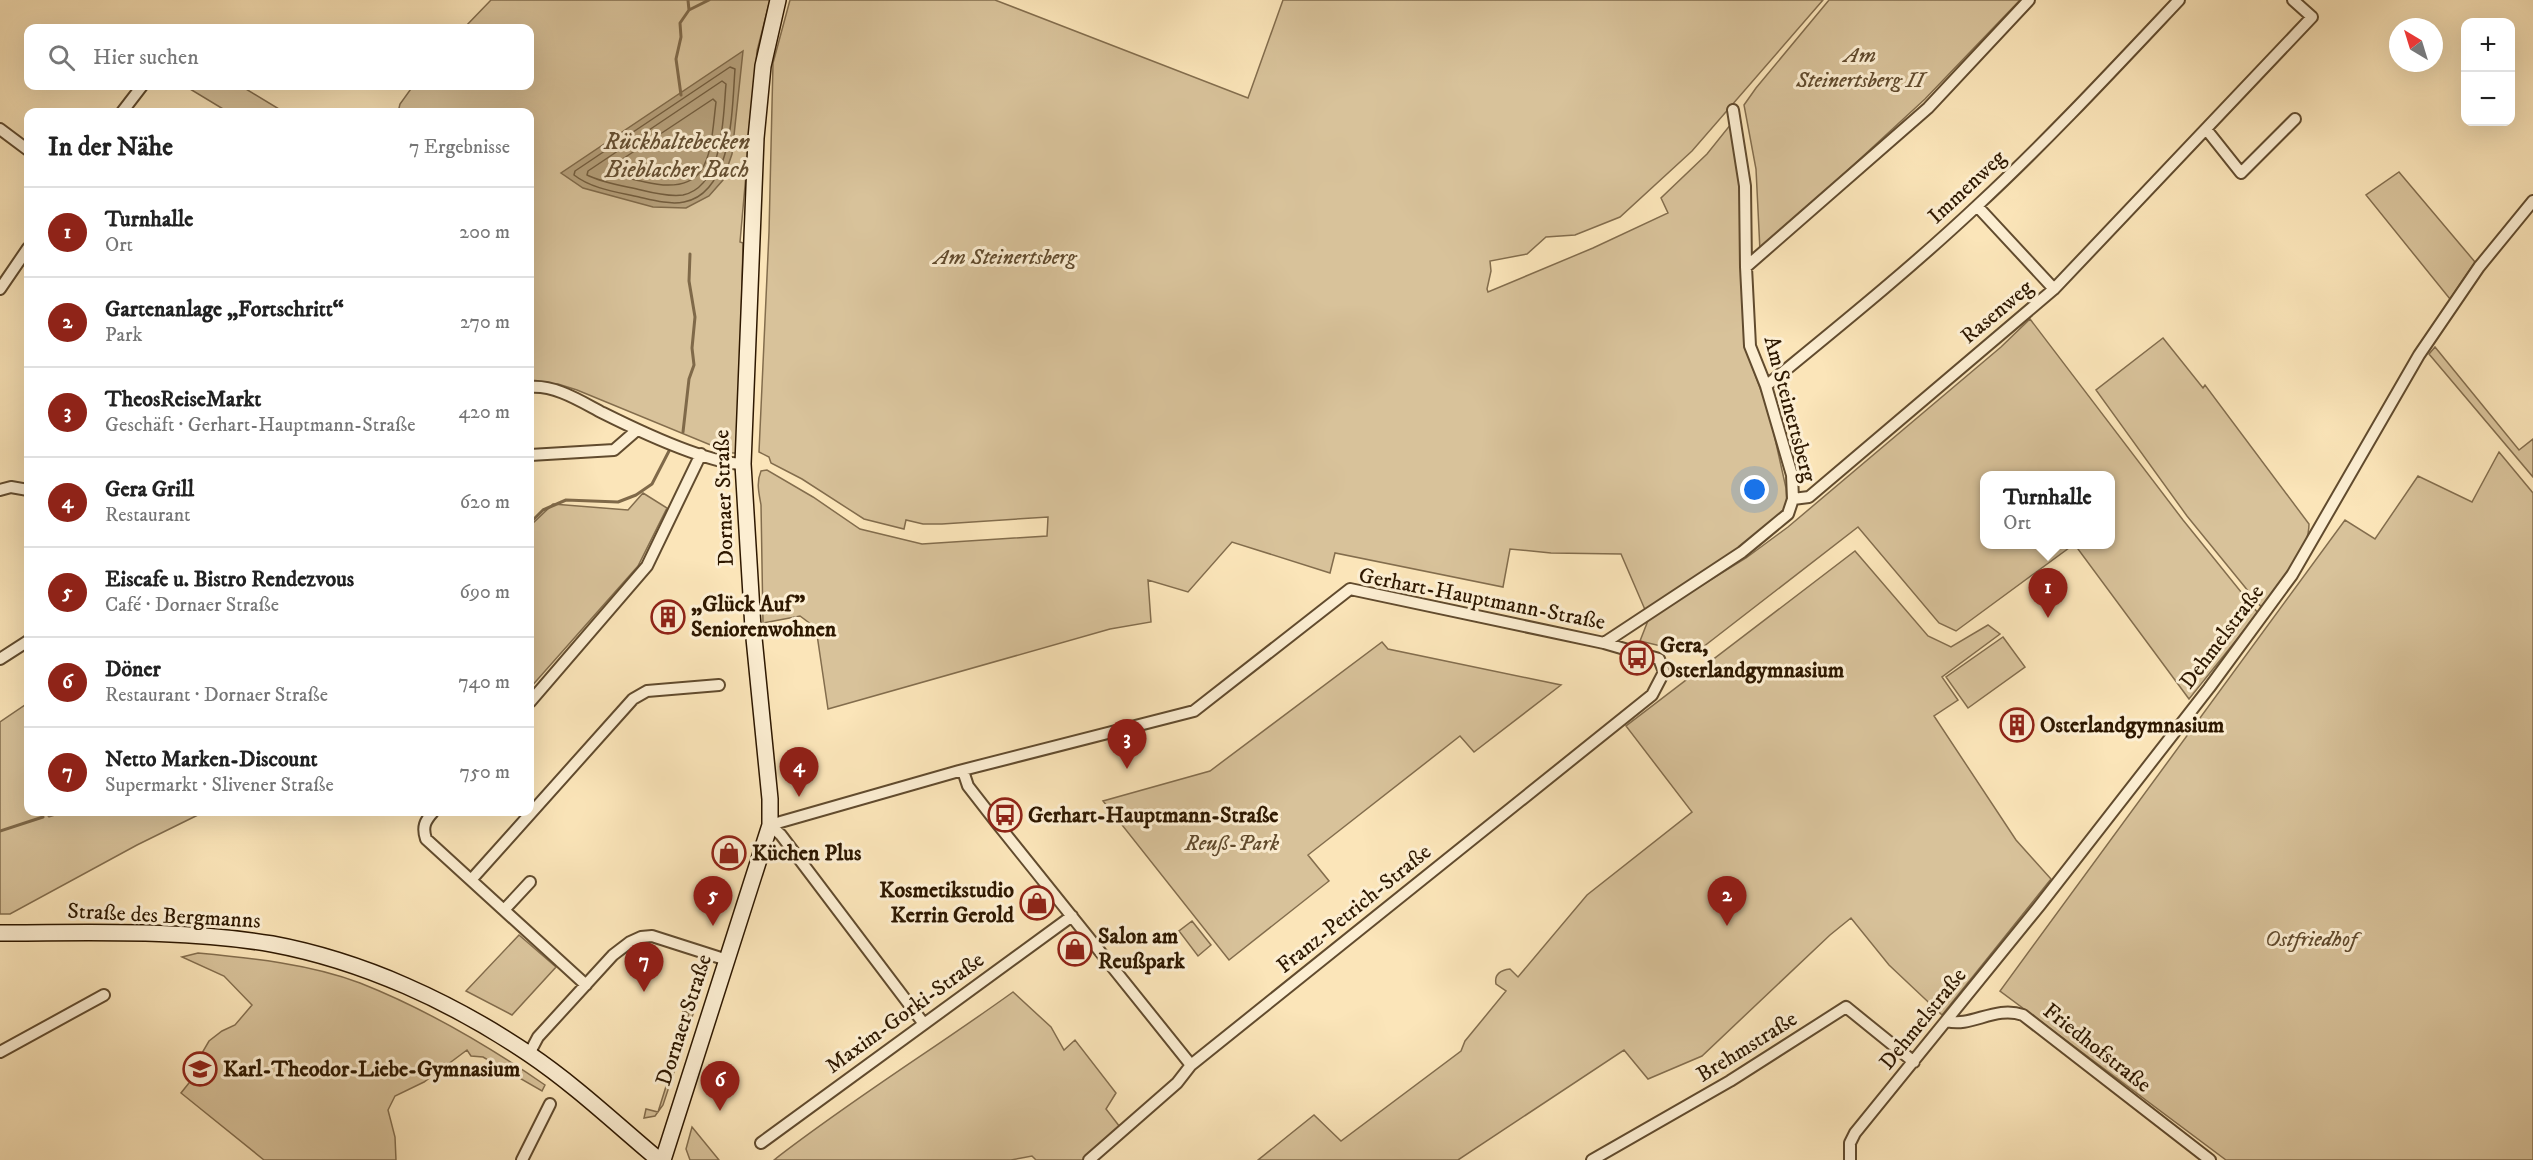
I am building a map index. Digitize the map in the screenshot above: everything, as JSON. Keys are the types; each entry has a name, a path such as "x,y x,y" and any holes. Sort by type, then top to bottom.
{"main road":[{"name":"Dornaer Straße","path":"661,1160 770,825 770,799 753,628 743,464 756,138 763,66 778,0"},
{"name":"Straße des Bergmanns","path":"0,933 188,935 273,945 362,969 423,993 532,1048 567,1083 661,1160"}],"street":[{"path":"1746,267 1928,108 2029,0"},
{"name":"Immenweg","path":"1766,386 1867,304 1977,206 2067,118 2179,0"},
{"name":"Rasenweg","path":"1793,499 1809,497 2054,289 2312,17 2293,0"},
{"path":"125,108 139,90"},
{"name":"Am Steinertsberg","path":"1604,643 1742,552 1788,514 1793,499 1792,475 1766,386 1750,346 1745,186 1733,110"},
{"path":"2206,129 2241,173 2295,119"},
{"path":"0,129 24,147"},
{"name":"Dehmelstraße","path":"1850,1160 1850,1143 1855,1133 1947,1021 2148,767 2292,575 2420,353 2479,267 2533,201"},
{"path":"1977,206 2054,289"},
{"path":"0,289 24,254"},
{"path":"534,387 543,386 566,394 637,430 700,454 722,462 743,464"},
{"path":"534,455 614,450 637,430"},
{"path":"534,697 647,566 700,454"},
{"path":"0,490 11,487 24,489"},
{"name":"Gerhart-Hauptmann-Straße","path":"770,825 963,771 1194,711 1350,589 1604,643 1659,659 1664,672 1652,695"},
{"path":"0,659 24,644"},
{"path":"534,810 633,699 647,691 719,685"},
{"name":"Franz-Petrich-Straße","path":"1089,1160 1178,1083 1191,1065 1652,695"},
{"path":"963,771 968,786 1191,1065"},
{"path":"430,816 423,829 426,839 586,985"},
{"path":"471,880 528,816"},
{"path":"770,825 781,835 924,1023"},
{"path":"504,910 530,882"},
{"name":"Maxim-Gorki-Straße","path":"762,1143 1072,916"},
{"path":"532,1048 613,955 641,937 652,936 727,960"},
{"path":"0,1052 104,995"},
{"name":"Brehmstraße","path":"1592,1160 1730,1082 1846,1007 1914,1062"},
{"name":"Friedhofstraße","path":"1947,1021 1958,1023 2002,1011 2013,1011 2023,1015 2210,1160"},
{"path":"522,1160 550,1104"}],"green space":[{"path":"491,0 770,0 757,51 740,242 743,243 738,453 730,453 577,390 558,384 534,384 534,108 399,108 410,90 534,90 534,24 468,24"},
{"name":"Am Steinertsberg","path":"790,0 995,0 1248,98 1283,0 1823,0 1692,151 1620,217 1575,235 1546,237 1527,254 1490,261 1491,271 1487,289 1488,292 1593,248 1668,213 1661,198 1707,154 1731,124 1740,183 1743,307 1750,361 1769,412 1786,488 1787,505 1782,518 1741,549 1646,612 1621,554 1551,553 1510,549 1503,587 1335,553 1330,573 1232,542 1188,592 1148,580 1151,622 1110,629 828,709 816,628 800,616 763,623 761,505 758,484 761,471 767,470 813,497 860,529 922,544 1047,536 1048,517 942,524 923,524 906,520 904,529 864,519 802,479 771,463 769,457 759,452 769,232 773,63"},
{"name":"Am Steinertsberg II","path":"1829,0 2020,0 1925,99 1760,251 1756,169 1744,105"},
{"path":"192,90 248,90 277,108 221,108"},
{"path":"2399,172 2475,262 2450,299 2366,195"},
{"path":"2030,319 2183,520 2258,613 2189,699 2078,549 2115,549 2115,471 1980,471 1980,549 2068,549 1956,631 1939,623 1858,527 1694,654 1640,641 1649,618 1746,558 1788,527 2001,347"},
{"path":"2163,338 2203,388 2205,385 2309,524 2308,535 2299,558 2262,608 2187,516 2096,390"},
{"path":"2435,347 2519,450 2533,439 2533,477 2429,354"},
{"name":"Ostfriedhof","path":"2499,452 2533,493 2533,1160 2226,1160 2000,991 2345,520 2375,539 2418,476 2472,502"},
{"path":"643,493 667,508 638,566 534,683 534,522 553,504 628,510"},
{"path":"1855,551 1928,636 1951,647 1988,625 2000,634 1942,677 1958,700 1934,716 2016,840 2051,879 1942,1015 1889,965 1851,918 1702,1056 1648,1079 1624,1050 1458,1160 1258,1160 1314,1115 1341,1141 1461,1051 1465,1041 1506,991 1496,984 1499,973 1510,969 1518,977 1587,895 1692,812 1626,726"},
{"path":"2003,637 2025,667 1968,708 1946,677"},
{"name":"Reuß-Park","path":"1382,642 1388,649 1561,685 1474,752 1460,736 1308,855 1329,881 1229,960 1103,801 1210,771"},
{"path":"24,706 24,816 196,816 137,845 10,914 0,914 0,722"},
{"path":"1192,921 1211,945 1198,956 1179,931"},
{"path":"519,935 556,967 512,1015 466,991"},
{"path":"198,953 301,966 360,983 409,1004 456,1029 545,1085 542,1091 483,1057 471,1056 467,1050 424,1082 395,1096 388,1110 395,1137 396,1160 264,1160 181,1093 193,1078 195,1065 209,1041 235,1025 252,1005 224,976 182,957"},
{"path":"1013,992 1051,1027 1064,1050 1075,1040 1116,1093 1106,1109 1123,1131 1089,1160 1036,1160 1032,1156 1011,1160 774,1160 833,1116"},
{"path":"691,998 698,999 663,1105 658,1112 689,1013 683,1011"},
{"path":"646,1109 658,1112 655,1116 644,1118"},
{"path":"692,1127 719,1160 690,1160 686,1149"}],"water":[{"name":"Rückhaltebecken Bieblacher Bach","path":"743,51 732,154 723,180 709,196 686,208 653,207 583,188 561,173"}],"waterway":[{"path":"688,0 689,10"},
{"path":"681,95 676,59 681,37 680,23 689,10 709,0"},
{"path":"683,432 689,379 694,365 692,348 695,317 689,281 690,254"},
{"path":"534,519 543,510 566,500 618,502 636,495 652,484 669,451"},
{"path":"0,831 43,817"}],"place":[{"name":"„Glück Auf\" Seniorenwohnen","path":"668,617"},
{"name":"Turnhalle","path":"2048,618"},
{"name":"Gera, Osterlandgymnasium","path":"1637,658"},
{"name":"Osterlandgymnasium","path":"2017,725"},
{"name":"TheosReiseMarkt","path":"1127,769"},
{"name":"Gera Grill","path":"799,797"},
{"name":"Gerhart-Hauptmann-Straße","path":"1005,815"},
{"name":"Küchen Plus","path":"729,853"},
{"name":"Kosmetikstudio Kerrin Gerold","path":"1037,903"},
{"name":"Eiscafe u. Bistro Rendezvous","path":"713,926"},
{"name":"Gartenanlage „Fortschritt“","path":"1727,926"},
{"name":"Salon am Reußpark","path":"1075,949"},
{"name":"Netto Marken-Discount","path":"644,992"},
{"name":"Karl-Theodor-Liebe-Gymnasium","path":"200,1069"},
{"name":"Döner","path":"720,1111"}]}
